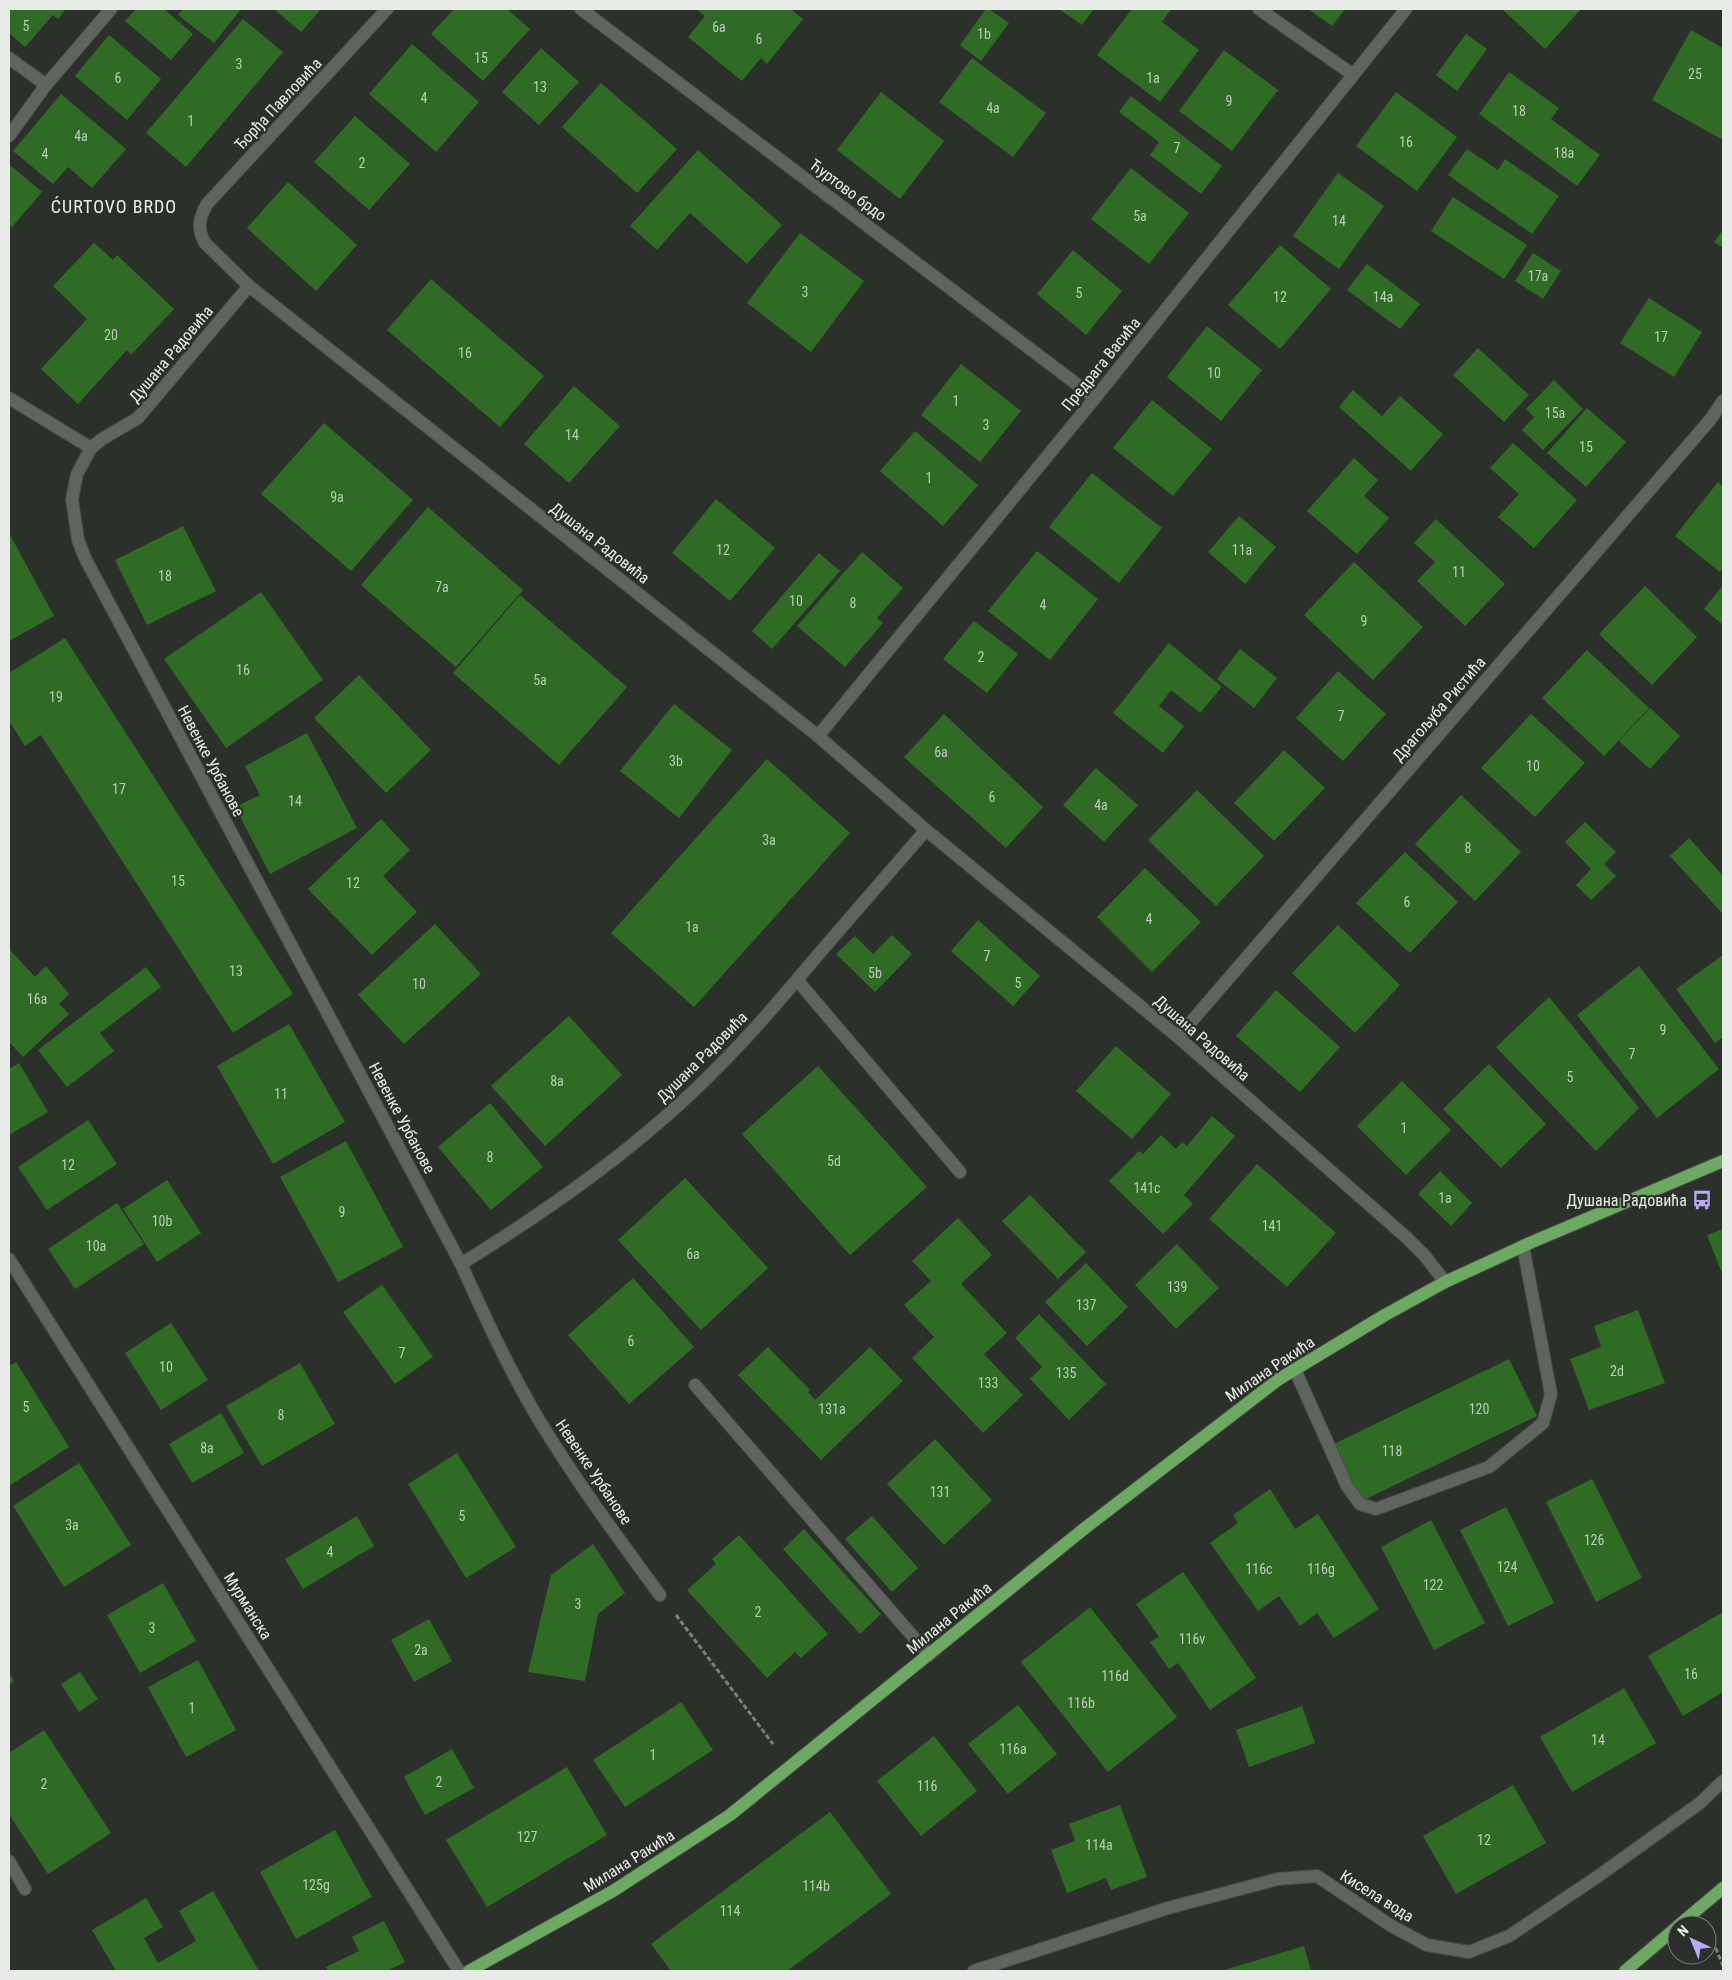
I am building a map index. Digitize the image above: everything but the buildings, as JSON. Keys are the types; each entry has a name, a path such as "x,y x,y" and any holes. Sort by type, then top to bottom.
{"main road":[{"name":"Милана Ракића","path":"469,1971 614,1891 730,1815 1093,1522 1240,1409 1295,1370 1385,1315 1445,1282 1523,1246 1723,1161"},
{"path":"1691,1915 1723,1888"},
{"path":"1625,1970 1667,1935"}],"street":[{"path":"9,136 46,85 111,9"},
{"name":"Ђорђа Павловића","path":"199,224 207,204 387,9"},
{"name":"Ћуртово брдо","path":"581,9 1095,398"},
{"path":"1259,9 1352,74"},
{"name":"Предрага Васића","path":"818,736 1095,398 1352,74 1406,9"},
{"path":"9,58 46,85"},
{"name":"Душана Радовића","path":"199,224 200,235 204,243 249,286 818,736 926,830 1178,1037 1406,1237 1425,1256 1445,1282"},
{"name":"Душана Радовића","path":"91,448 102,438 138,418 249,286"},
{"path":"9,398 91,448"},
{"name":"Драгољуба Ристића","path":"1178,1037 1710,420 1723,400"},
{"name":"Невенке Урбанове","path":"91,448 77,474 72,499 78,540 85,558 461,1264 492,1334 539,1420 595,1507 660,1595"},
{"name":"Душана Радовића","path":"461,1264 526,1224 597,1172 671,1111 718,1067 797,980 926,830"},
{"path":"797,980 960,1172"},
{"path":"1295,1370 1347,1486 1360,1504 1376,1509 1489,1467 1543,1423 1551,1394 1523,1246"},
{"name":"Мурманска","path":"9,1259 459,1971"},
{"path":"695,1385 930,1655"},
{"name":"Кисела вода","path":"974,1971 1168,1908 1278,1879 1317,1876 1390,1926 1427,1945 1468,1952 1509,1936 1597,1877 1700,1803 1723,1781"},
{"path":"9,1861 25,1889"}],"path":[{"path":"660,1595 790,1768"},
{"path":"1717,1951 1723,1966"}],"place":[{"name":"Душана Радовића","path":"1702,1200"}],"district":[{"name":"ĆURTOVO BRDO","path":"114,206"}]}
